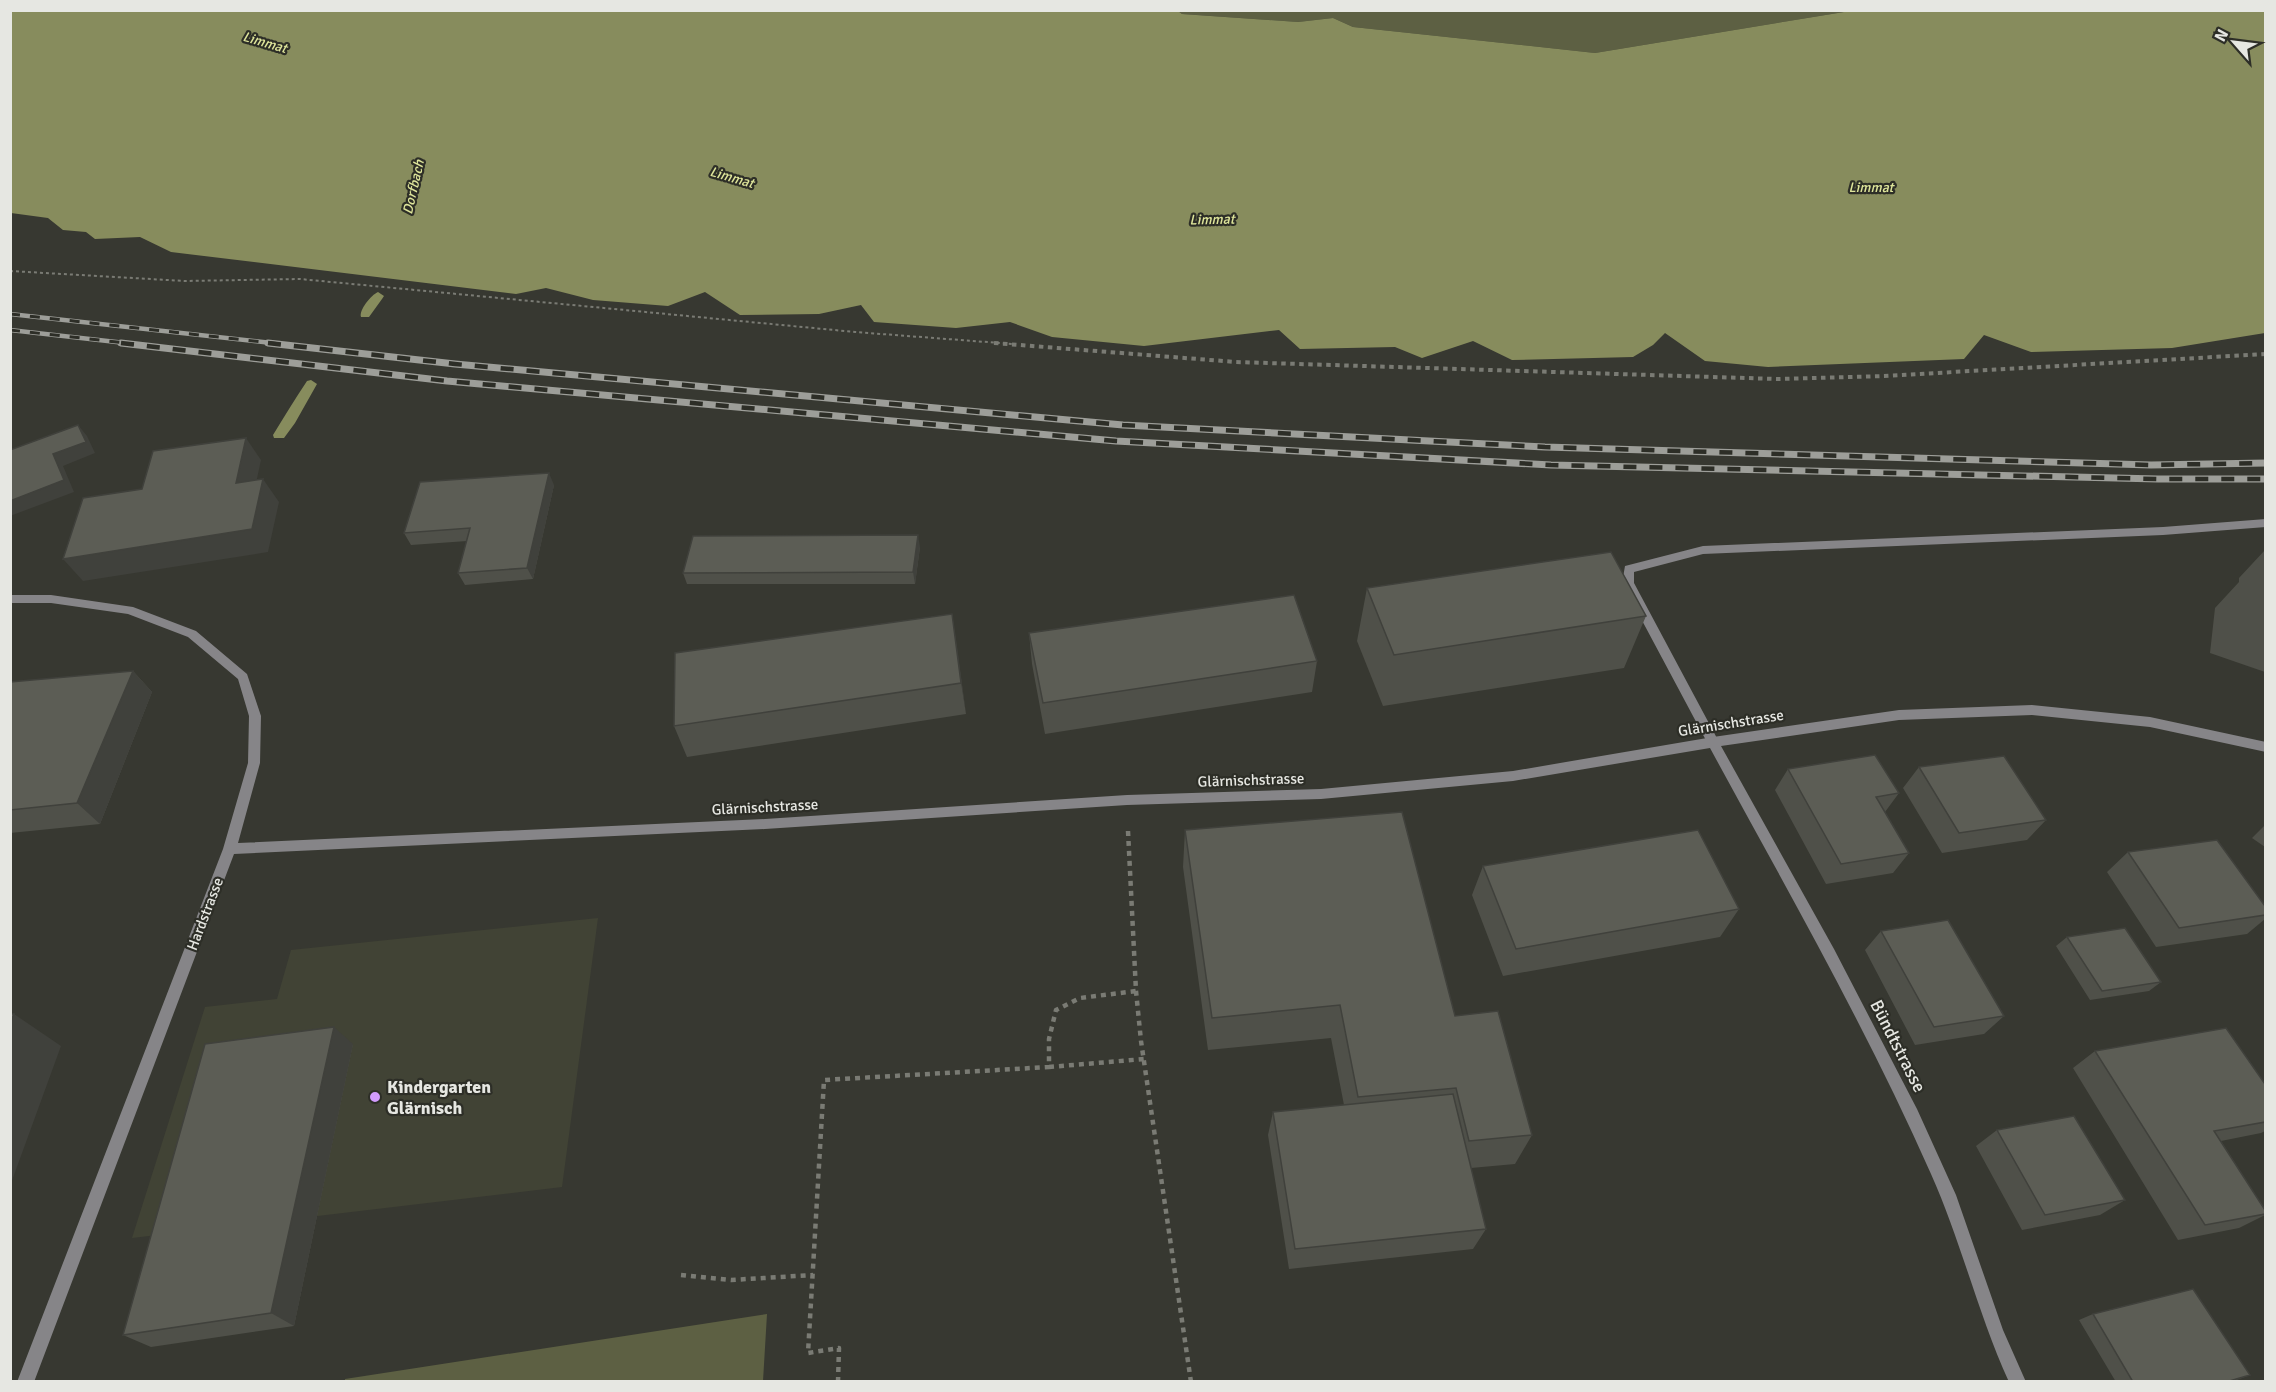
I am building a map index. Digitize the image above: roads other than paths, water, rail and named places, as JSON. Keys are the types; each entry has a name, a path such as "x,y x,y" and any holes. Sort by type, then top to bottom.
{"street":[{"name":"Bündtstrasse","path":"2019,1382 2004,1352 1938,1172 1880,1048 1628,583 1629,569 1703,550 2163,531 2265,523"},
{"name":"Hardstrasse","path":"10,599 51,599 129,610 192,634 243,677 255,716 254,763 230,849 25,1382"},
{"name":"Glärnischstrasse","path":"230,849 765,824 1127,800 1321,794 1513,776 1713,742 1899,715 2032,710 2150,722 2265,747"}],"water":[{"name":"Limmat","path":"11,11 1178,11 1182,14 1298,22 1333,18 1353,27 1595,53 1850,11 2265,11 2265,333 2172,348 2031,352 1984,335 1964,359 1768,367 1705,361 1665,333 1653,345 1633,357 1512,360 1473,341 1422,358 1395,347 1300,349 1279,330 1144,346 1052,337 1010,322 956,328 874,322 861,305 819,314 740,315 705,292 668,306 593,300 546,288 516,294 171,252 140,237 95,239 86,232 63,230 48,218 11,213"}],"waterway":[{"name":"Dorfbach","path":"365,314 378,296"},
{"name":"Dorfbach","path":"279,435 291,420 311,384"}],"railway":[{"path":"10,314 281,344"},
{"path":"10,330 134,344"},
{"path":"121,343 447,381 1116,441 1551,465 2158,479 2266,479"},
{"path":"268,343 455,364 1123,425 1545,447 2151,465 2266,463"}],"place":[{"name":"Kindergarten Glärnisch","path":"375,1097"}]}
